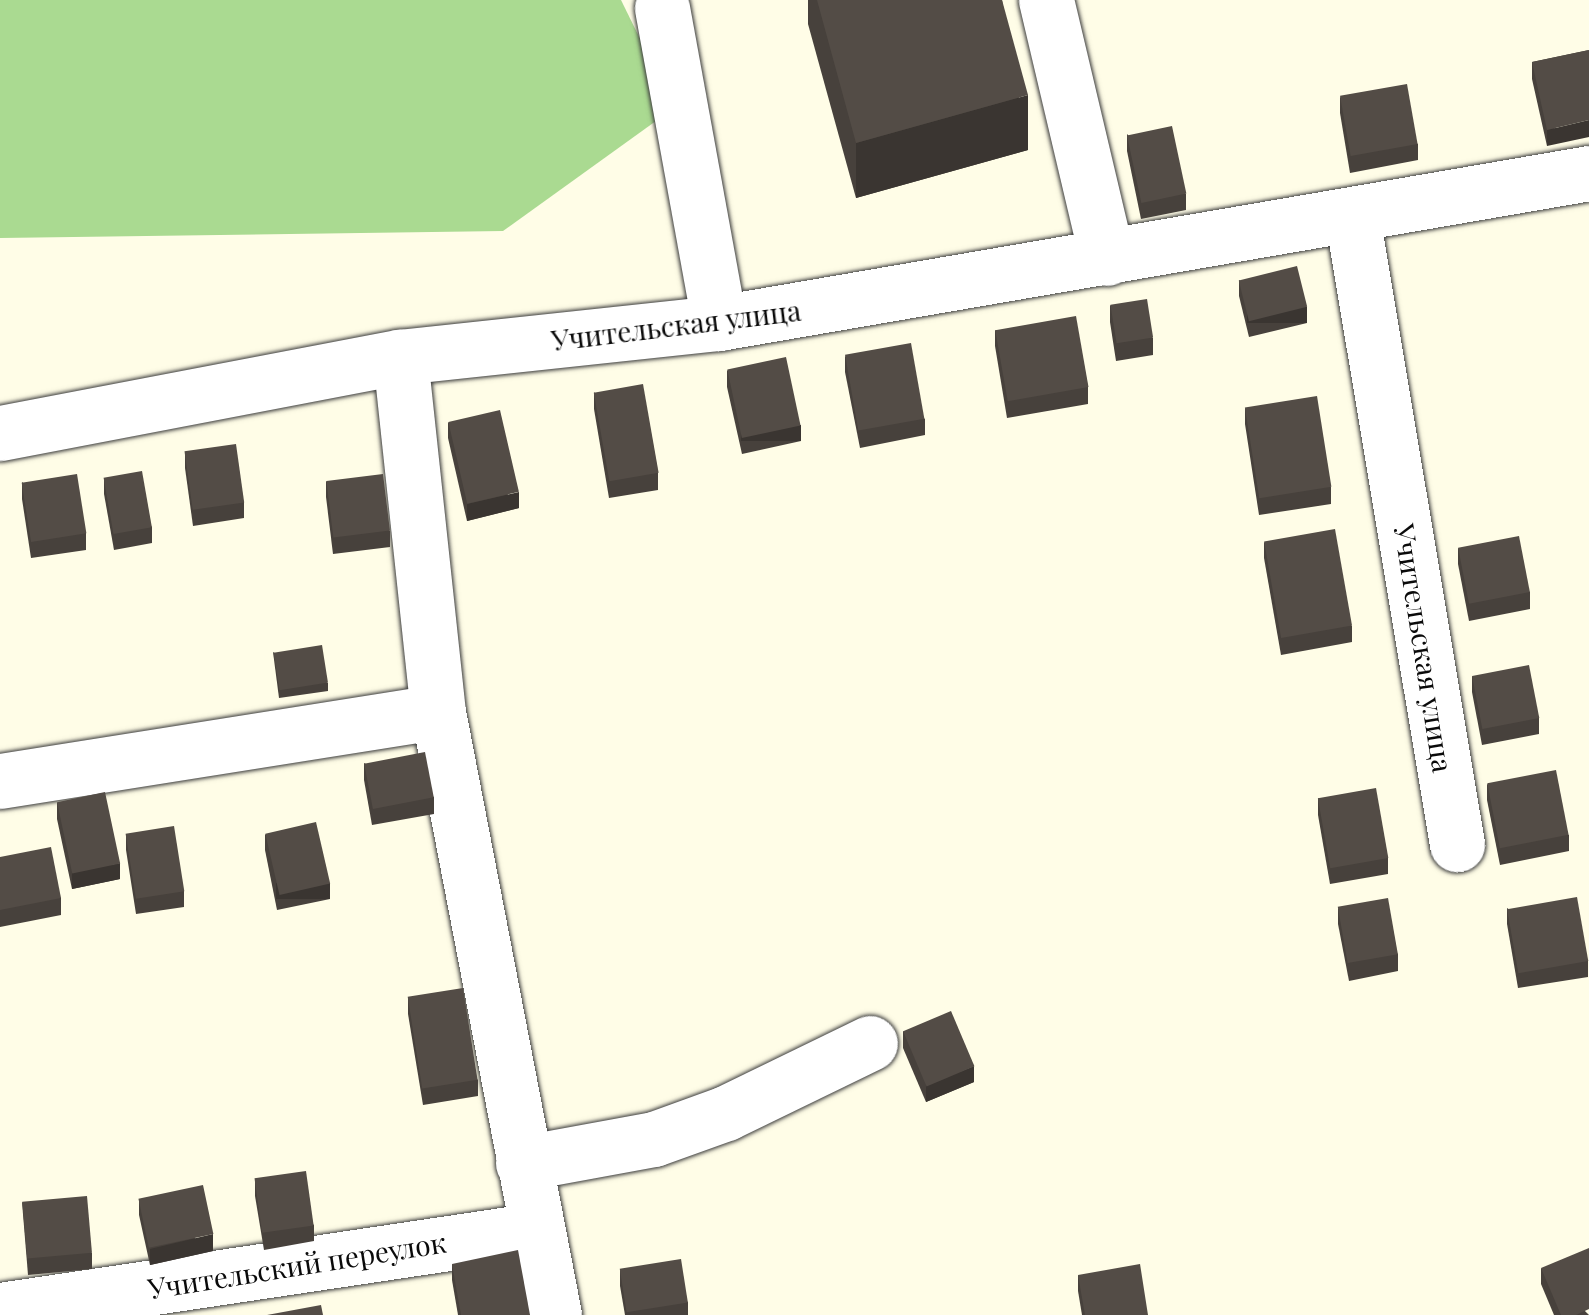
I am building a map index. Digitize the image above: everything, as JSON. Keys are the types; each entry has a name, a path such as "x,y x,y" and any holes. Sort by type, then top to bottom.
{"street":[{"path":"1046,0 1106,258"},
{"path":"662,8 718,323"},
{"name":"Учительская улица","path":"0,433 400,356 718,323 1589,172"},
{"name":"Учительская улица","path":"1352,216 1457,844"},
{"path":"400,356 438,712 554,1315"},
{"path":"0,781 438,712"},
{"path":"523,1163 654,1139 726,1113 870,1042"},
{"name":"Учительский переулок","path":"0,1310 536,1230"}],"green space":[{"path":"0,0 621,0 674,108 503,231 0,238"}],"building":[{"path":"817,0 1002,0 1028,95 856,143"},
{"path":"1589,50 1589,120 1547,130 1532,62"},
{"path":"1407,84 1418,144 1351,156 1340,96"},
{"path":"1172,126 1186,193 1141,203 1127,136"},
{"path":"1297,266 1307,307 1249,321 1239,281"},
{"path":"1147,299 1153,338 1117,343 1110,305"},
{"path":"1076,316 1089,387 1008,401 995,330"},
{"path":"911,343 924,419 858,430 845,355"},
{"path":"786,357 801,425 742,438 727,369"},
{"path":"643,384 659,473 609,481 594,393"},
{"path":"1317,396 1331,487 1259,498 1245,407"},
{"path":"500,410 519,492 467,504 448,422"},
{"path":"236,444 244,502 193,510 185,451"},
{"path":"142,471 152,527 113,534 104,478"},
{"path":"77,474 86,533 31,542 22,483"},
{"path":"383,474 390,531 333,538 326,481"},
{"path":"1335,529 1352,626 1281,638 1264,542"},
{"path":"1519,536 1530,592 1469,604 1458,548"},
{"path":"322,645 328,683 280,690 274,653"},
{"path":"1529,665 1539,718 1482,729 1472,676"},
{"path":"425,752 434,797 373,809 364,764"},
{"path":"1556,770 1569,835 1500,848 1487,783"},
{"path":"1376,788 1388,858 1330,868 1318,798"},
{"path":"105,792 120,863 72,874 57,802"},
{"path":"316,822 330,883 280,895 265,834"},
{"path":"174,826 184,891 136,899 126,834"},
{"path":"51,847 61,898 0,910 0,857"},
{"path":"1577,897 1588,961 1518,973 1507,909"},
{"path":"1388,898 1398,954 1348,963 1338,907"},
{"path":"463,988 478,1080 422,1089 408,997"},
{"path":"951,1011 974,1066 927,1087 903,1031"},
{"path":"306,1171 314,1225 262,1233 255,1178"},
{"path":"203,1185 213,1234 149,1248 138,1199"},
{"path":"87,1196 92,1253 27,1258 22,1202"},
{"path":"1589,1248 1589,1309 1576,1315 1561,1315 1541,1268"},
{"path":"518,1250 530,1315 461,1315 452,1264"},
{"path":"681,1259 688,1302 627,1312 620,1269"},
{"path":"1140,1264 1148,1315 1085,1315 1078,1275"},
{"path":"321,1305 323,1315 267,1315"}]}
